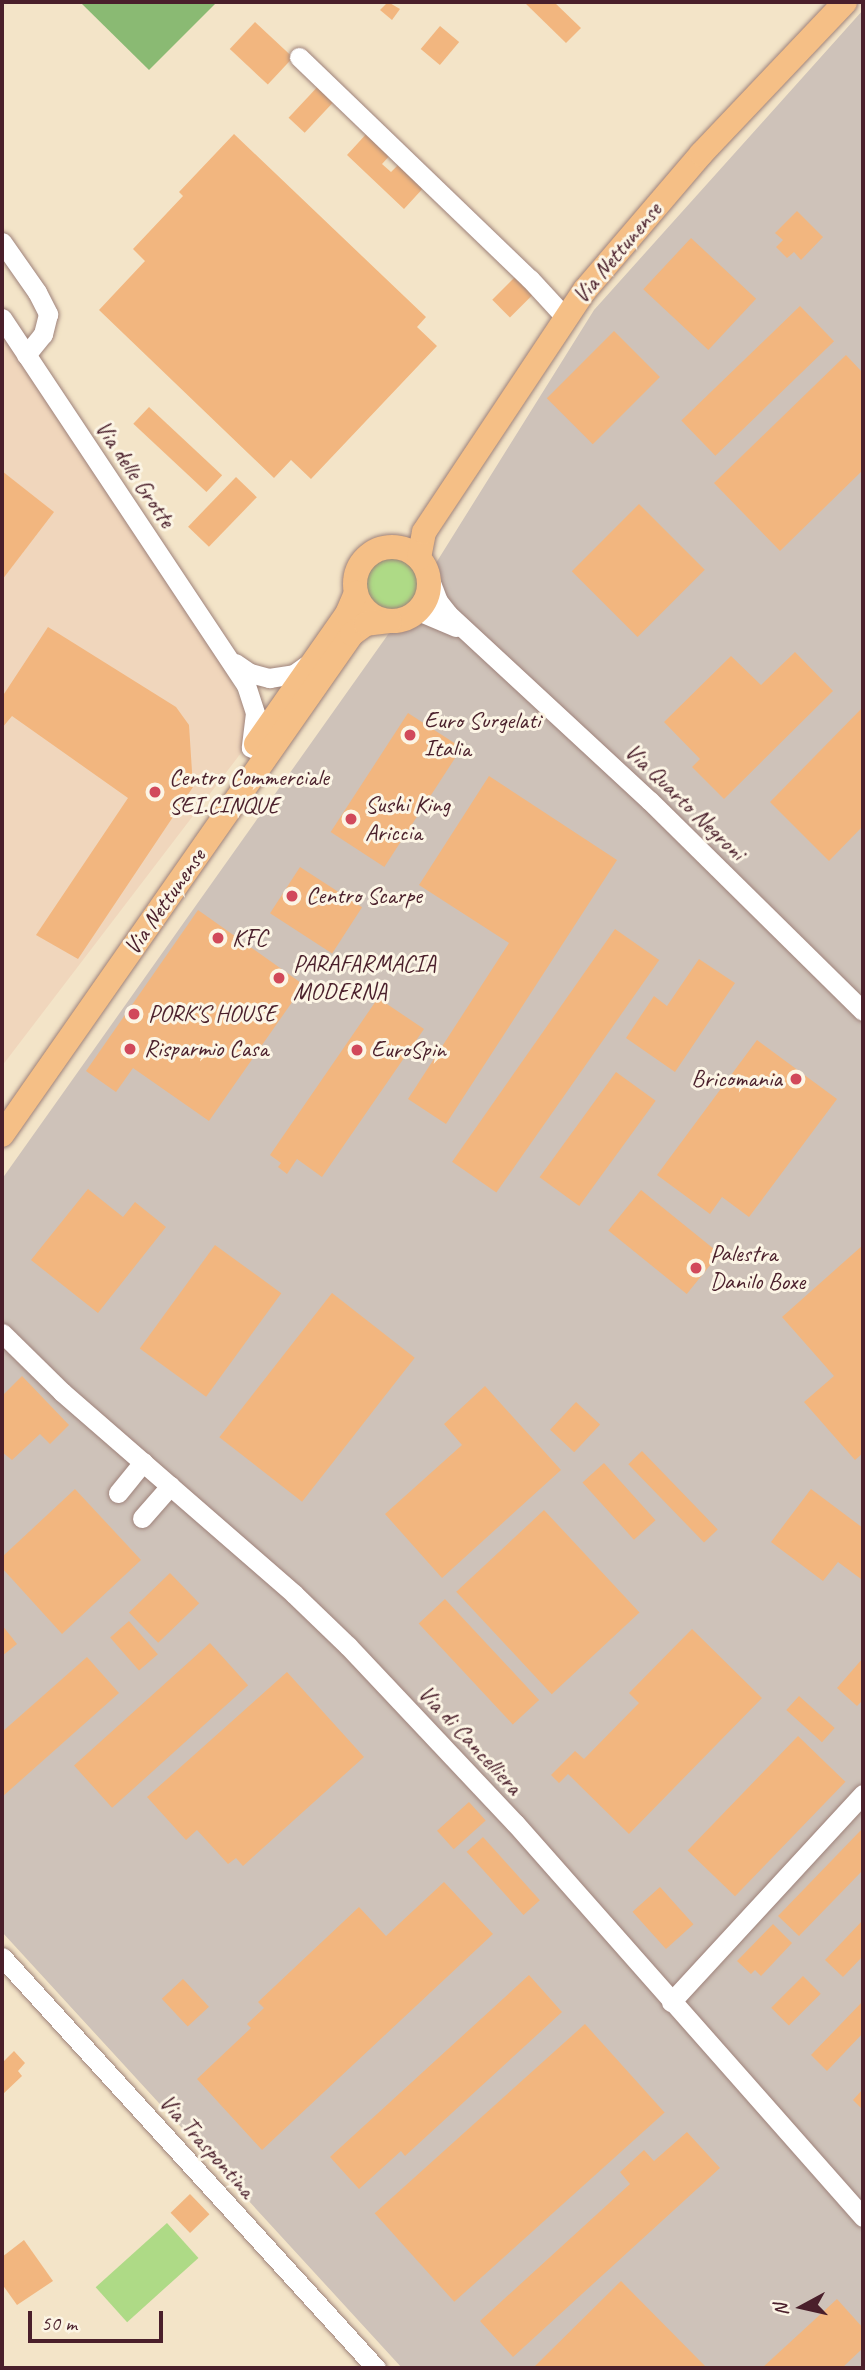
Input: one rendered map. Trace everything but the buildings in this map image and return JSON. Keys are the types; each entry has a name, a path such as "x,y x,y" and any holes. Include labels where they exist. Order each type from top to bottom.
{"main road":[{"name":"Via Nettunense","path":"416,560 424,532 565,317 701,154 845,2"},
{"path":"385,547 416,560 428,594 418,611 400,620 390,621 368,613 356,593 356,576 363,560 385,547"},
{"name":"Via Nettunense","path":"2,1111 347,614 356,593"},
{"name":"Via Nettunense","path":"2,1135 352,634 366,624 390,621"}],"street":[{"path":"299,57 530,279 565,317"},
{"path":"2,242 37,292 48,314 43,334 26,355"},
{"name":"Via delle Grotte","path":"2,318 246,685 253,705 255,729 250,752"},
{"name":"Via Quarto Negroni","path":"416,560 438,601 468,634 650,801 863,1010"},
{"name":"Via Quarto Negroni","path":"418,611 446,621 468,634"},
{"name":"Via delle Grotte","path":"229,656 250,673 269,678 294,674 316,658"},
{"name":"Via di Cancelliera","path":"2,1333 348,1646 514,1823 863,2217"},
{"path":"118,1493 143,1462"},
{"path":"142,1518 170,1486"},
{"path":"671,2002 863,1794"},
{"name":"Via Traspontina","path":"2,1957 376,2368"}],"shaded area":[{"path":"863,10 863,2368 402,2368 2,1932 2,1179 416,595 594,310"},
{"path":"2,328 225,669 247,714 248,730 241,753 2,1066"}],"green space":[{"path":"80,2 217,2 149,70"},
{"path":"392,550 405,553 416,560 423,571 426,584 423,597 416,608 405,615 392,618 379,615 368,608 361,597 358,584 361,571 368,560 379,553"},
{"path":"167,2223 198,2258 127,2322 96,2287"}],"place":[{"name":"Euro Surgelati Italia","path":"410,735"},
{"name":"Centro Commerciale SEI.CINQUE","path":"155,792"},
{"name":"Sushi King Ariccia","path":"351,819"},
{"name":"Centro Scarpe","path":"292,896"},
{"name":"KFC","path":"218,938"},
{"name":"PARAFARMACIA MODERNA","path":"279,978"},
{"name":"PORK'S HOUSE","path":"134,1014"},
{"name":"Risparmio Casa","path":"130,1049"},
{"name":"EuroSpin","path":"357,1050"},
{"name":"Bricomania","path":"796,1079"},
{"name":"Palestra Danilo Boxe","path":"696,1268"}]}
